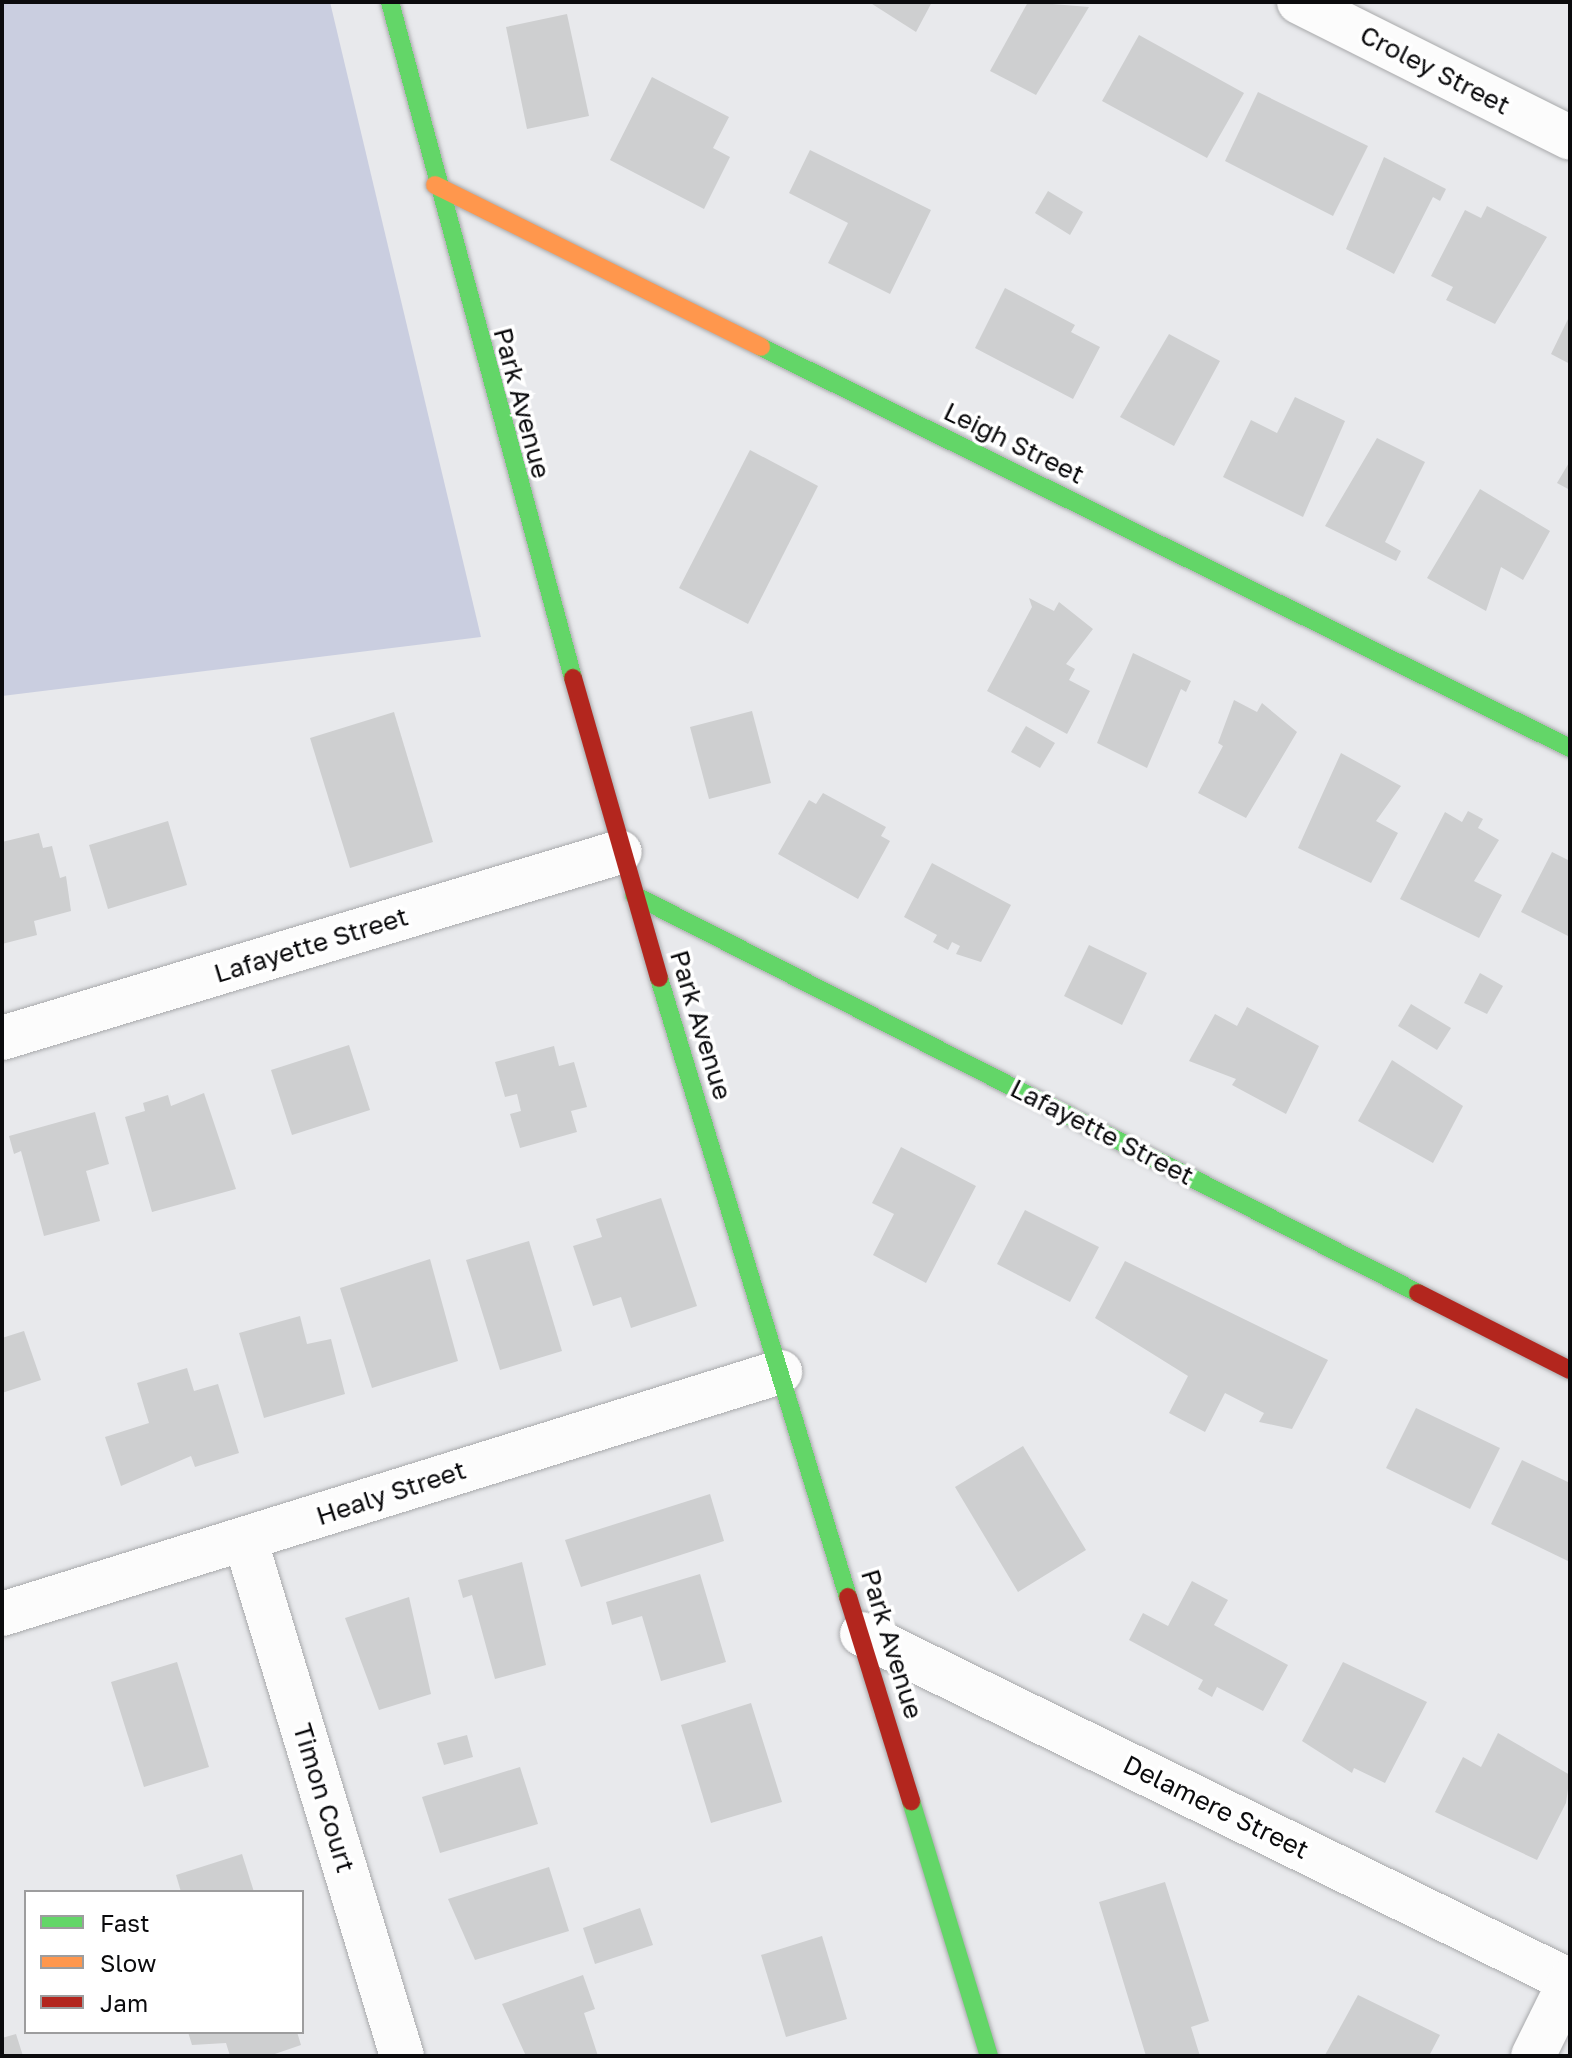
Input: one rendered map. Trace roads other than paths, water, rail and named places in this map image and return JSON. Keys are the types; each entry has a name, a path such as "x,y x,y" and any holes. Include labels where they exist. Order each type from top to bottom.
{"street":[{"name":"Park Avenue","path":"390,2 435,185 620,852 989,2056"},
{"name":"Croley Street","path":"1299,2 1570,138"},
{"name":"Leigh Street","path":"435,185 1570,748"},
{"name":"Lafayette Street","path":"2,1038 620,852"},
{"name":"Lafayette Street","path":"634,895 1570,1370"},
{"name":"Healy Street","path":"2,1614 780,1372"},
{"name":"Timon Court","path":"245,1539 402,2056"},
{"name":"Delamere Street","path":"862,1634 1570,1981"},
{"path":"1533,2056 1570,1981"}]}
